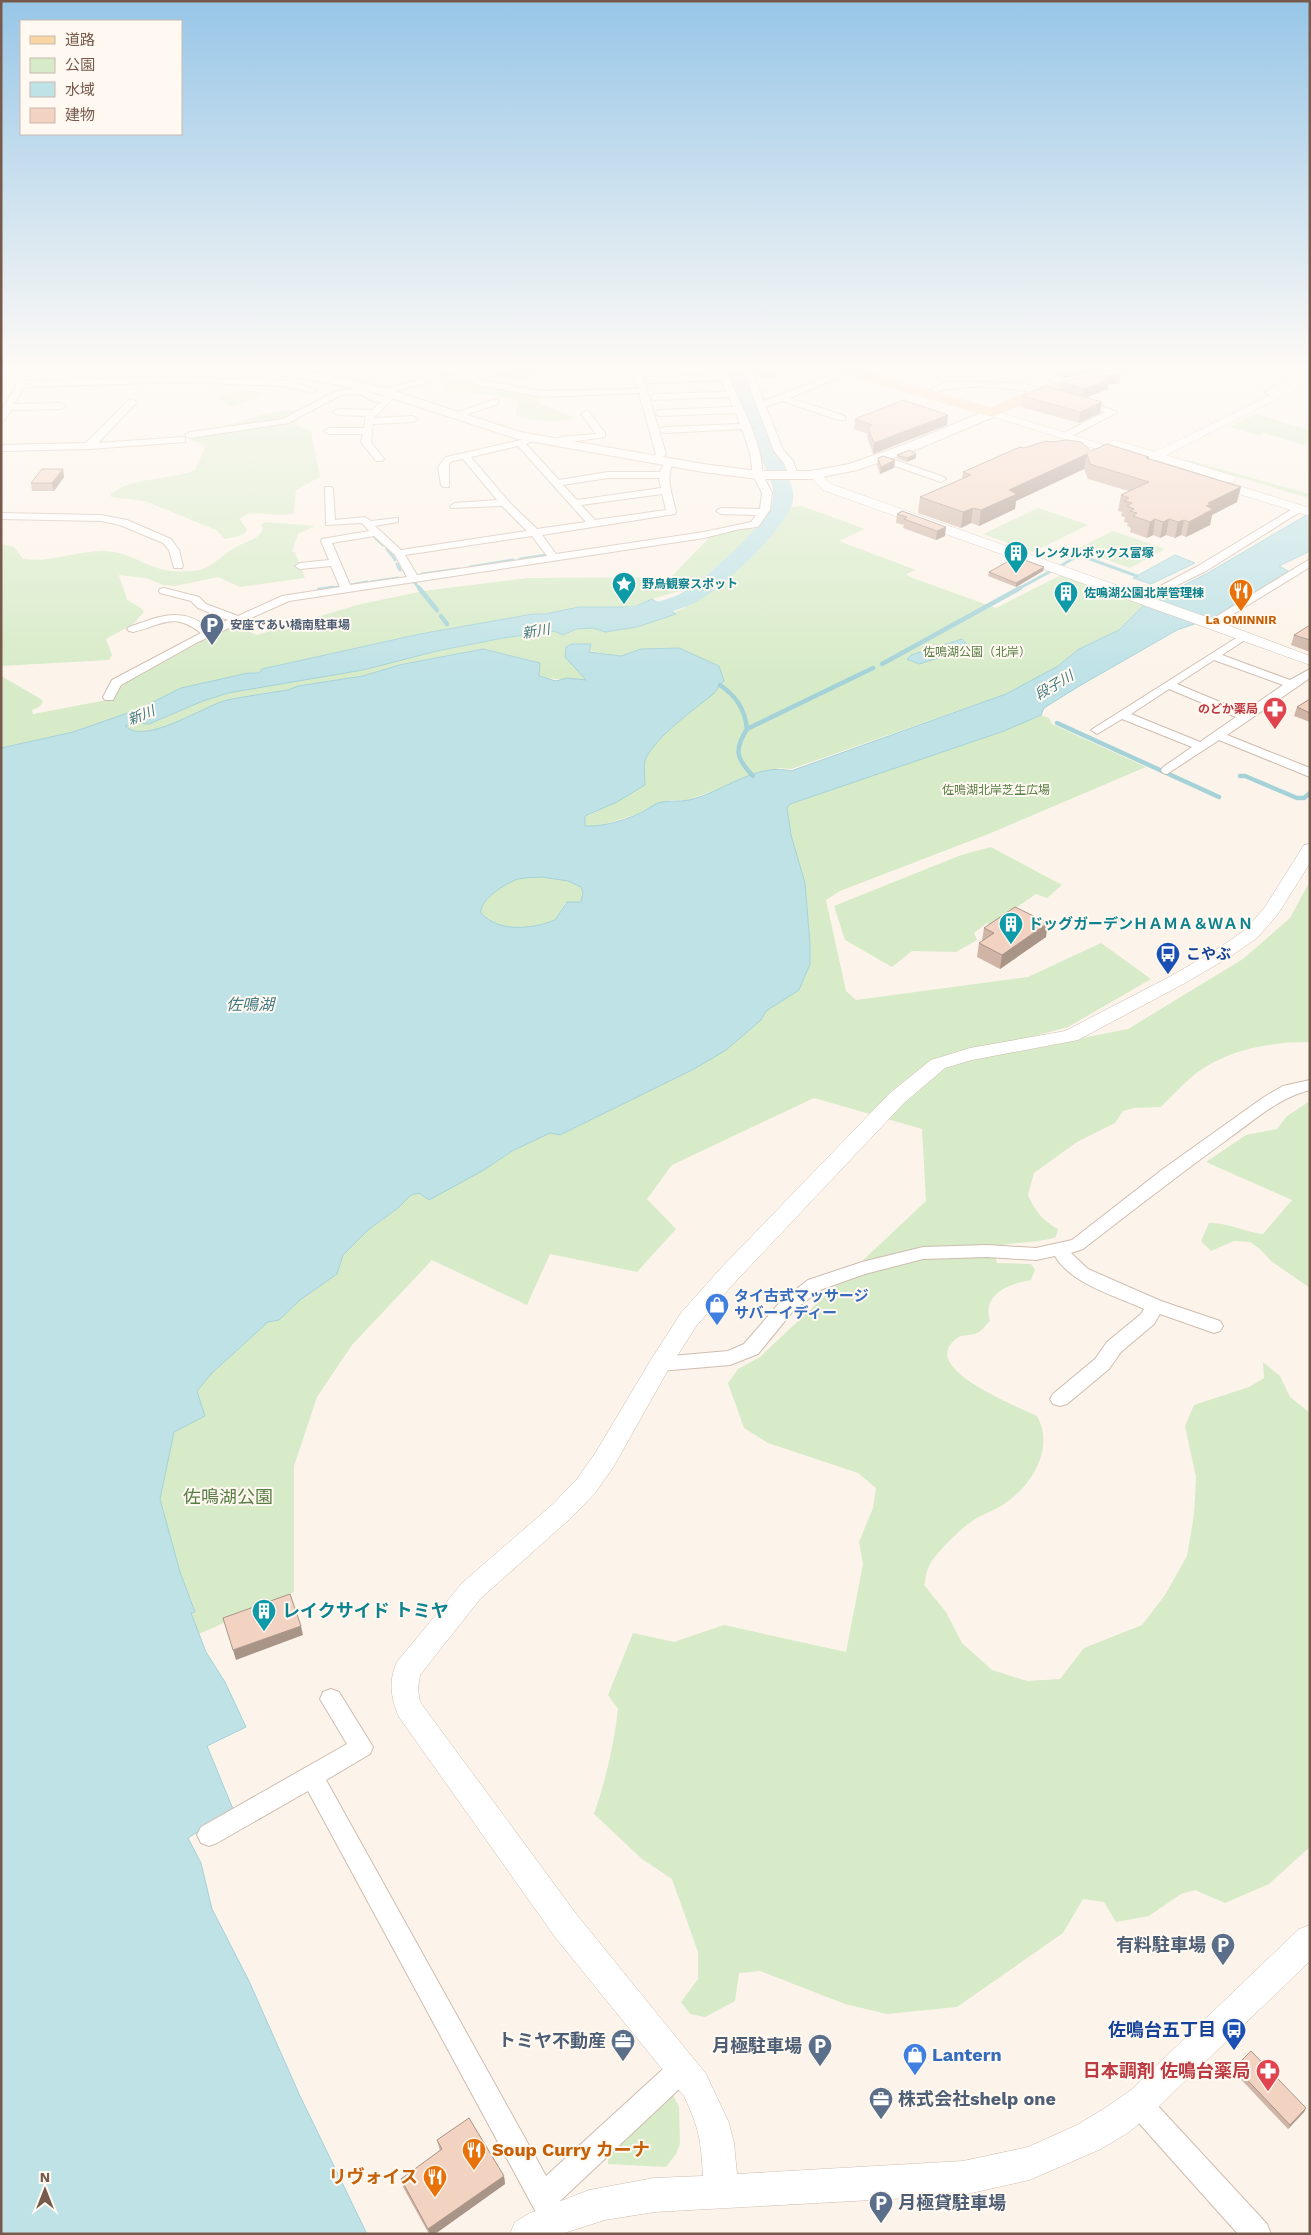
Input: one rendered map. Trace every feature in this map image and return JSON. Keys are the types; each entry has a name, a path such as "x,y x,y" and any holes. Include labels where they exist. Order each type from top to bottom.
{"main road":[{"path":"736,471 762,475 791,475 832,471"}],"street":[{"path":"442,471 446,485"},
{"path":"478,471 504,503 534,533 554,557"},
{"path":"546,471 593,524"},
{"path":"399,553 672,512 665,471"},
{"path":"109,697 116,683 209,633 286,598 704,535 740,526 754,525 764,512 767,504 767,493 761,471"},
{"path":"921,471 941,478"},
{"path":"1195,471 1306,505"},
{"path":"814,474 827,487 1244,636 1309,668 1290,684 1167,770"},
{"path":"557,483 608,475 664,475"},
{"path":"328,489 330,523 365,520 376,533 399,553 412,578"},
{"path":"575,503 667,490"},
{"path":"454,506 504,503"},
{"path":"1144,600 1216,561 1306,505"},
{"path":"721,511 764,512"},
{"path":"1,516 101,518 123,522 168,541 174,550 178,564 164,563"},
{"path":"368,524 394,520"},
{"path":"346,588 326,541 376,533"},
{"path":"300,566 335,562"},
{"path":"1208,623 1310,562"},
{"path":"164,591 195,599 202,606 238,620"},
{"path":"133,630 160,621 181,617 188,619 209,633"},
{"path":"1097,730 1244,636"},
{"path":"1214,656 1290,684"},
{"path":"1170,685 1243,716"},
{"path":"1123,715 1199,746"},
{"path":"1217,735 1310,773"},
{"path":"721,2191 718,2144 713,2122 695,2085 566,1926 410,1708 404,1696 407,1670 464,1598 586,1486 605,1459 660,1364 690,1319 728,1275 897,1098 938,1064 970,1054 1071,1036 1179,979 1225,952 1251,934 1272,910 1310,849"},
{"path":"660,1364 730,1358 750,1349 786,1306 814,1285 862,1268 923,1253 987,1250 1036,1254 1077,1246 1168,1173 1270,1101 1288,1090 1310,1085"},
{"path":"1060,1249 1065,1258 1082,1274 1155,1306 1214,1326"},
{"path":"1060,1399 1102,1364 1114,1347 1148,1319 1155,1306"},
{"path":"209,1835 362,1747 331,1699"},
{"path":"312,1776 542,2217"},
{"path":"542,2217 624,2198 654,2194 929,2181 996,2172 1029,2163 1089,2137 1138,2104 1310,1940"},
{"path":"542,2217 683,2068"},
{"path":"1138,2104 1257,2234"}],"green space":[{"path":"191,471 319,471 320,477 296,490 294,513 284,515 249,513 239,519 247,529 246,532 239,536 225,539 216,530 145,501 111,497 111,494 130,484"},
{"path":"1220,471 1229,471 1310,494 1305,497"},
{"name":"佐鳴湖公園（北岸）","path":"802,506 865,529 839,541 916,570 906,574 910,577 996,608 1061,575 1144,605 1119,630 1079,649 1058,666 1006,694 791,769 779,768 758,774 688,800 671,800 656,804 637,814 594,827 585,826 585,817 617,802 645,785 644,768 646,758 666,733 711,696 724,682 719,666 709,662 631,653 621,656 589,651 591,644 572,644 587,681 557,679 539,676 540,663 483,649 399,665 363,676 298,686 288,690 234,699 216,704 174,723 146,731 133,731 124,726 137,723 149,724 203,701 228,693 503,638 554,631 563,635 576,629 593,628 605,632 637,627 685,608 688,597 751,553 775,531 791,507"},
{"path":"1038,508 1088,525 1033,552 983,534"},
{"path":"264,522 315,526 298,534 292,552 295,552 305,578 240,587 218,577 175,586 163,585 146,578 119,575 127,600 141,608 144,612 133,624 106,639 112,655 109,660 1,666 1,544 14,547 23,559 43,559 103,551 124,554 162,569 193,571 209,566 232,549 256,538 263,528 261,525"},
{"path":"742,527 762,530 690,588 652,599 634,607 579,607 545,614 533,614 420,634 262,669 259,673 248,673 181,688 139,709 73,732 1,748 1,676 41,699 43,702 39,707 32,710 33,714 112,699 120,683 197,641 232,625 257,635 357,605 423,591 528,578 671,577 710,537"},
{"path":"1113,531 1165,549 1130,568 1077,549"},
{"path":"1041,715 1049,718 1052,724 1146,767 991,833 840,891 826,900 846,991 856,1000 1028,977 1101,943 1151,979 1068,1027 972,1053 981,1058 1128,1029 1243,959 1290,918 1310,881 1310,1042 1280,1043 1250,1049 1221,1058 1195,1074 1161,1107 1134,1108 1123,1111 1115,1123 1077,1142 1034,1173 1028,1195 1040,1215 1058,1229 1056,1237 1041,1241 993,1247 997,1263 1031,1264 1035,1270 1031,1280 1014,1284 993,1297 989,1312 990,1321 979,1332 958,1337 951,1344 947,1355 952,1366 963,1377 995,1397 1037,1416 1042,1428 1042,1453 1038,1465 1024,1487 1000,1506 971,1522 942,1549 929,1566 924,1585 946,1612 962,1643 992,1670 1027,1681 1060,1679 1084,1648 1142,1625 1165,1595 1187,1556 1194,1515 1196,1477 1185,1426 1194,1405 1249,1387 1264,1378 1263,1362 1280,1376 1290,1397 1310,1413 1310,1847 1269,1884 1225,1903 1195,1890 1181,1894 1149,1916 1116,1922 1104,1902 1083,1899 1063,1933 957,2007 887,2014 845,2004 760,1971 739,1973 735,2001 705,2017 690,2014 681,2002 698,1979 698,1952 672,1879 642,1859 594,1814 609,1762 618,1709 608,1695 633,1633 674,1642 724,1625 846,1652 863,1564 859,1542 873,1508 876,1488 858,1473 768,1443 744,1428 728,1383 738,1369 760,1357 926,1201 922,1129 814,1098 672,1165 647,1199 676,1229 637,1272 550,1254 527,1305 432,1260 352,1345 317,1397 294,1466 294,1592 199,1634 190,1613 195,1612 180,1572 159,1499 174,1432 205,1416 197,1391 212,1373 268,1322 279,1320 300,1300 337,1274 343,1255 368,1230 398,1208 411,1195 484,1170 512,1151 550,1133 560,1135 694,1069 726,1050 761,1020 766,1011 799,990 810,964 810,943 805,883 791,835 787,808 790,804 1004,731"},
{"path":"991,847 1062,885 1047,898 1036,894 991,925 987,923 974,933 977,940 956,952 912,951 892,967 845,940 834,906 961,855"},
{"path":"542,877 568,881 581,887 583,893 581,902 565,903 555,920 537,926 516,927 497,924 481,913 484,903 507,884 521,878"},
{"path":"1310,1101 1310,1288 1271,1261 1260,1249 1250,1242 1234,1241 1211,1251 1201,1241 1209,1223 1222,1224 1263,1234 1292,1200 1206,1162 1246,1135 1277,1129 1287,1116"},
{"path":"671,2091 679,2107 680,2144 676,2154 666,2167 608,2164 609,2151"}],"water":[{"name":"佐鳴湖","path":"1310,513 1310,551 1279,566 1288,571 1215,617 1177,630 1081,685 1044,708 1041,715 1004,731 790,804 787,808 791,835 805,883 810,944 810,964 799,990 766,1011 761,1020 726,1050 694,1069 560,1135 550,1133 512,1151 484,1170 429,1200 419,1193 411,1195 398,1208 368,1230 343,1255 337,1274 300,1300 279,1320 268,1322 212,1373 197,1391 205,1416 174,1432 160,1499 180,1572 195,1612 191,1613 206,1652 225,1682 246,1727 207,1746 233,1809 188,1838 201,1863 212,1909 249,1981 300,2096 367,2234 1,2234 1,748 73,732 139,709 181,688 248,673 259,673 262,669 420,634 579,607 634,607 652,599 676,614 637,627 605,632 593,628 576,629 563,635 554,631 503,638 437,651 363,670 228,693 203,701 149,724 137,723 125,726 134,731 160,728 227,700 363,676 399,665 483,649 540,663 539,676 556,681 567,678 586,680 565,657 566,647 572,644 591,644 589,652 621,656 641,649 679,648 719,666 724,681 713,694 658,741 646,758 644,768 645,785 617,802 585,816 585,826 598,826 632,817 658,803 689,800 701,796 752,774 778,769 791,771 1006,694 1058,666 1079,649 1119,630 1144,605 1206,574","holes":["542,877 568,881 581,887 583,893 581,902 567,902 555,920 537,926 516,927 497,924 481,913 484,903 489,898 500,888 518,879"]},
{"path":"1175,555 1195,563 1151,584 1133,578"},
{"path":"962,639 968,645 964,650 919,664 907,659 911,655"}],"building":[{"path":"40,471 61,471 52,483 31,483"},
{"path":"1050,471 1009,490 1017,494 981,510 973,508 963,512 920,497 971,475 963,472"},
{"path":"1114,471 1190,471 1241,487 1208,503 1211,504 1206,506 1213,509 1189,522 1184,520 1178,522 1169,519 1163,522 1155,519 1150,522 1133,516 1137,513 1130,511 1134,509 1127,506 1132,503 1124,501 1129,498 1121,495 1149,482"},
{"path":"902,511 946,527 937,531 904,519 907,517 897,514"},
{"name":"レンタルボックス富塚","path":"1016,557 1044,567 1016,583 989,572"},
{"path":"1310,625 1310,640 1294,635"},
{"path":"1310,699 1310,713 1297,707"},
{"path":"1015,907 1048,923 1002,955 979,943 994,933 984,928"},
{"name":"レイクサイド トミヤ","path":"290,1594 301,1626 233,1650 223,1618"},
{"name":"日本調剤 佐鳴台薬局","path":"1251,2051 1306,2108 1290,2125 1235,2067"},
{"path":"469,2118 504,2176 428,2229 401,2179 442,2149 437,2140"}],"waterway":[{"name":"新川","path":"621,615 655,609 688,598 727,568 758,537 780,508 784,494 777,471"},
{"path":"374,537 383,545"},
{"path":"387,549 391,554"},
{"path":"392,555 395,560"},
{"path":"520,559 546,555"},
{"path":"1062,565 1079,555 1137,576"},
{"path":"470,567 513,560"},
{"path":"397,564 400,570"},
{"path":"422,574 459,569"},
{"path":"1018,589 1051,571"},
{"path":"371,582 398,578"},
{"path":"351,585 367,582"},
{"path":"414,582 420,589"},
{"path":"324,589 339,587"},
{"path":"319,590 333,588"},
{"path":"419,588 437,610"},
{"path":"882,664 1020,588"},
{"path":"441,616 447,624"},
{"path":"747,729 873,668"},
{"path":"720,685 739,704 747,729"},
{"path":"1057,723 1219,797"},
{"path":"747,729 740,743 739,754 743,765 753,776"},
{"path":"1240,776 1245,776 1297,798 1304,798 1310,793"}],"place":[{"name":"レンタルボックス富塚","path":"1016,574"},
{"name":"野鳥観察スポット","path":"624,605"},
{"name":"La OMINNIR","path":"1241,612"},
{"name":"佐鳴湖公園北岸管理棟","path":"1066,614"},
{"name":"安座であい橋南駐車場","path":"212,646"},
{"name":"のどか薬局","path":"1275,730"},
{"name":"ドッグガーデンＨＡＭＡ＆ＷＡＮ","path":"1011,945"},
{"name":"こやぶ","path":"1168,975"},
{"name":"タイ古式マッサージ サバーイディー","path":"717,1326"},
{"name":"レイクサイド トミヤ","path":"264,1632"},
{"name":"有料駐車場","path":"1223,1966"},
{"name":"佐鳴台五丁目","path":"1234,2051"},
{"name":"トミヤ不動産","path":"623,2062"},
{"name":"月極駐車場","path":"820,2067"},
{"name":"Lantern","path":"915,2076"},
{"name":"日本調剤 佐鳴台薬局","path":"1268,2092"},
{"name":"株式会社shelp one","path":"881,2120"},
{"name":"Soup Curry カーナ","path":"474,2171"},
{"name":"リヴォイス","path":"435,2198"},
{"name":"月極貸駐車場","path":"881,2224"}],"water label":[{"name":"段子川","path":"1054,685"}],"park label":[{"name":"佐鳴湖北岸芝生広場","path":"996,790"},
{"name":"佐鳴湖公園","path":"228,1497"}]}
